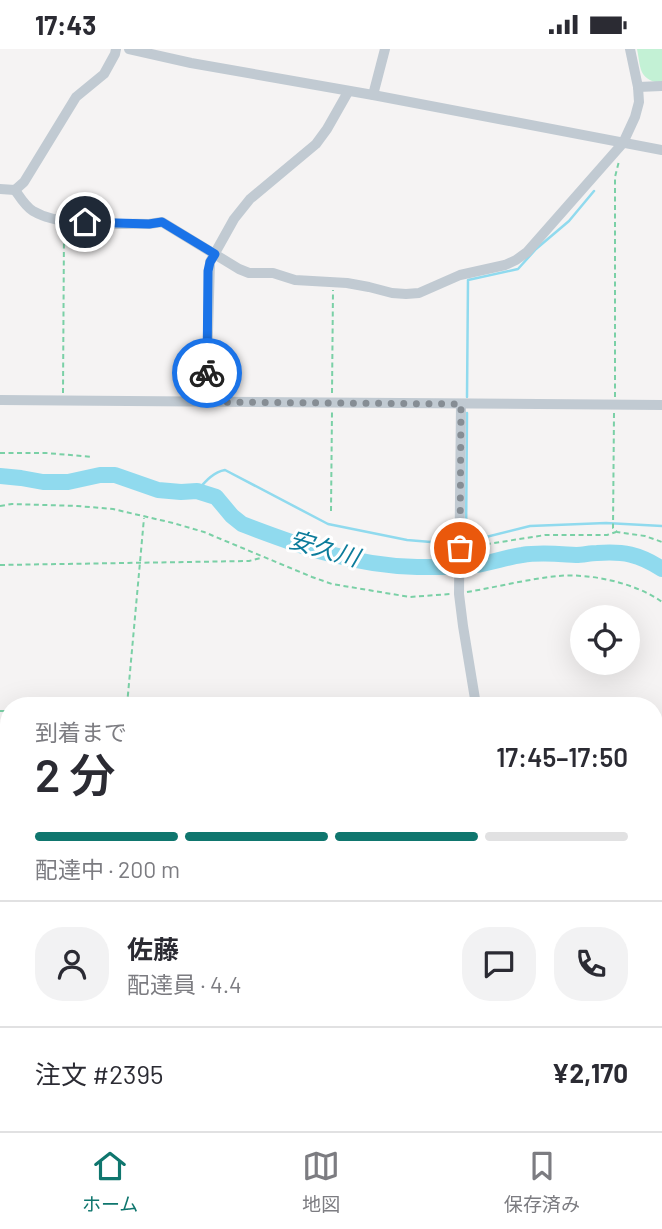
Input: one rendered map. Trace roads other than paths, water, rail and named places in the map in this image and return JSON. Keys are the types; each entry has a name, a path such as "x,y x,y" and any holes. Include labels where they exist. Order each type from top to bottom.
{"street":[{"path":"0,189 15,190 24,182 76,97 104,73 116,49"},
{"path":"129,49 191,63 662,150"},
{"path":"373,95 385,49"},
{"path":"15,190 33,211 64,222 162,222 249,273 273,273 302,281 333,282 406,295 419,293 460,275 505,265 527,252 623,143 639,102 630,49"},
{"path":"638,87 662,86"},
{"path":"206,402 210,262 241,208 316,144 348,92"},
{"path":"0,400 662,405"},
{"path":"461,404 459,594 475,697"}],"waterway":[{"path":"467,397 468,280 518,269 536,249 569,221 594,191"},
{"path":"467,413 466,542 530,526 606,523 662,526"},
{"path":"197,491 213,475 225,470 328,524 407,540 455,544"},
{"name":"安久川","path":"0,476 43,482 68,482 100,475 115,475 158,490 197,491 216,497 242,524 306,547 372,563 454,567 529,554 615,553 638,557 662,569"}]}
